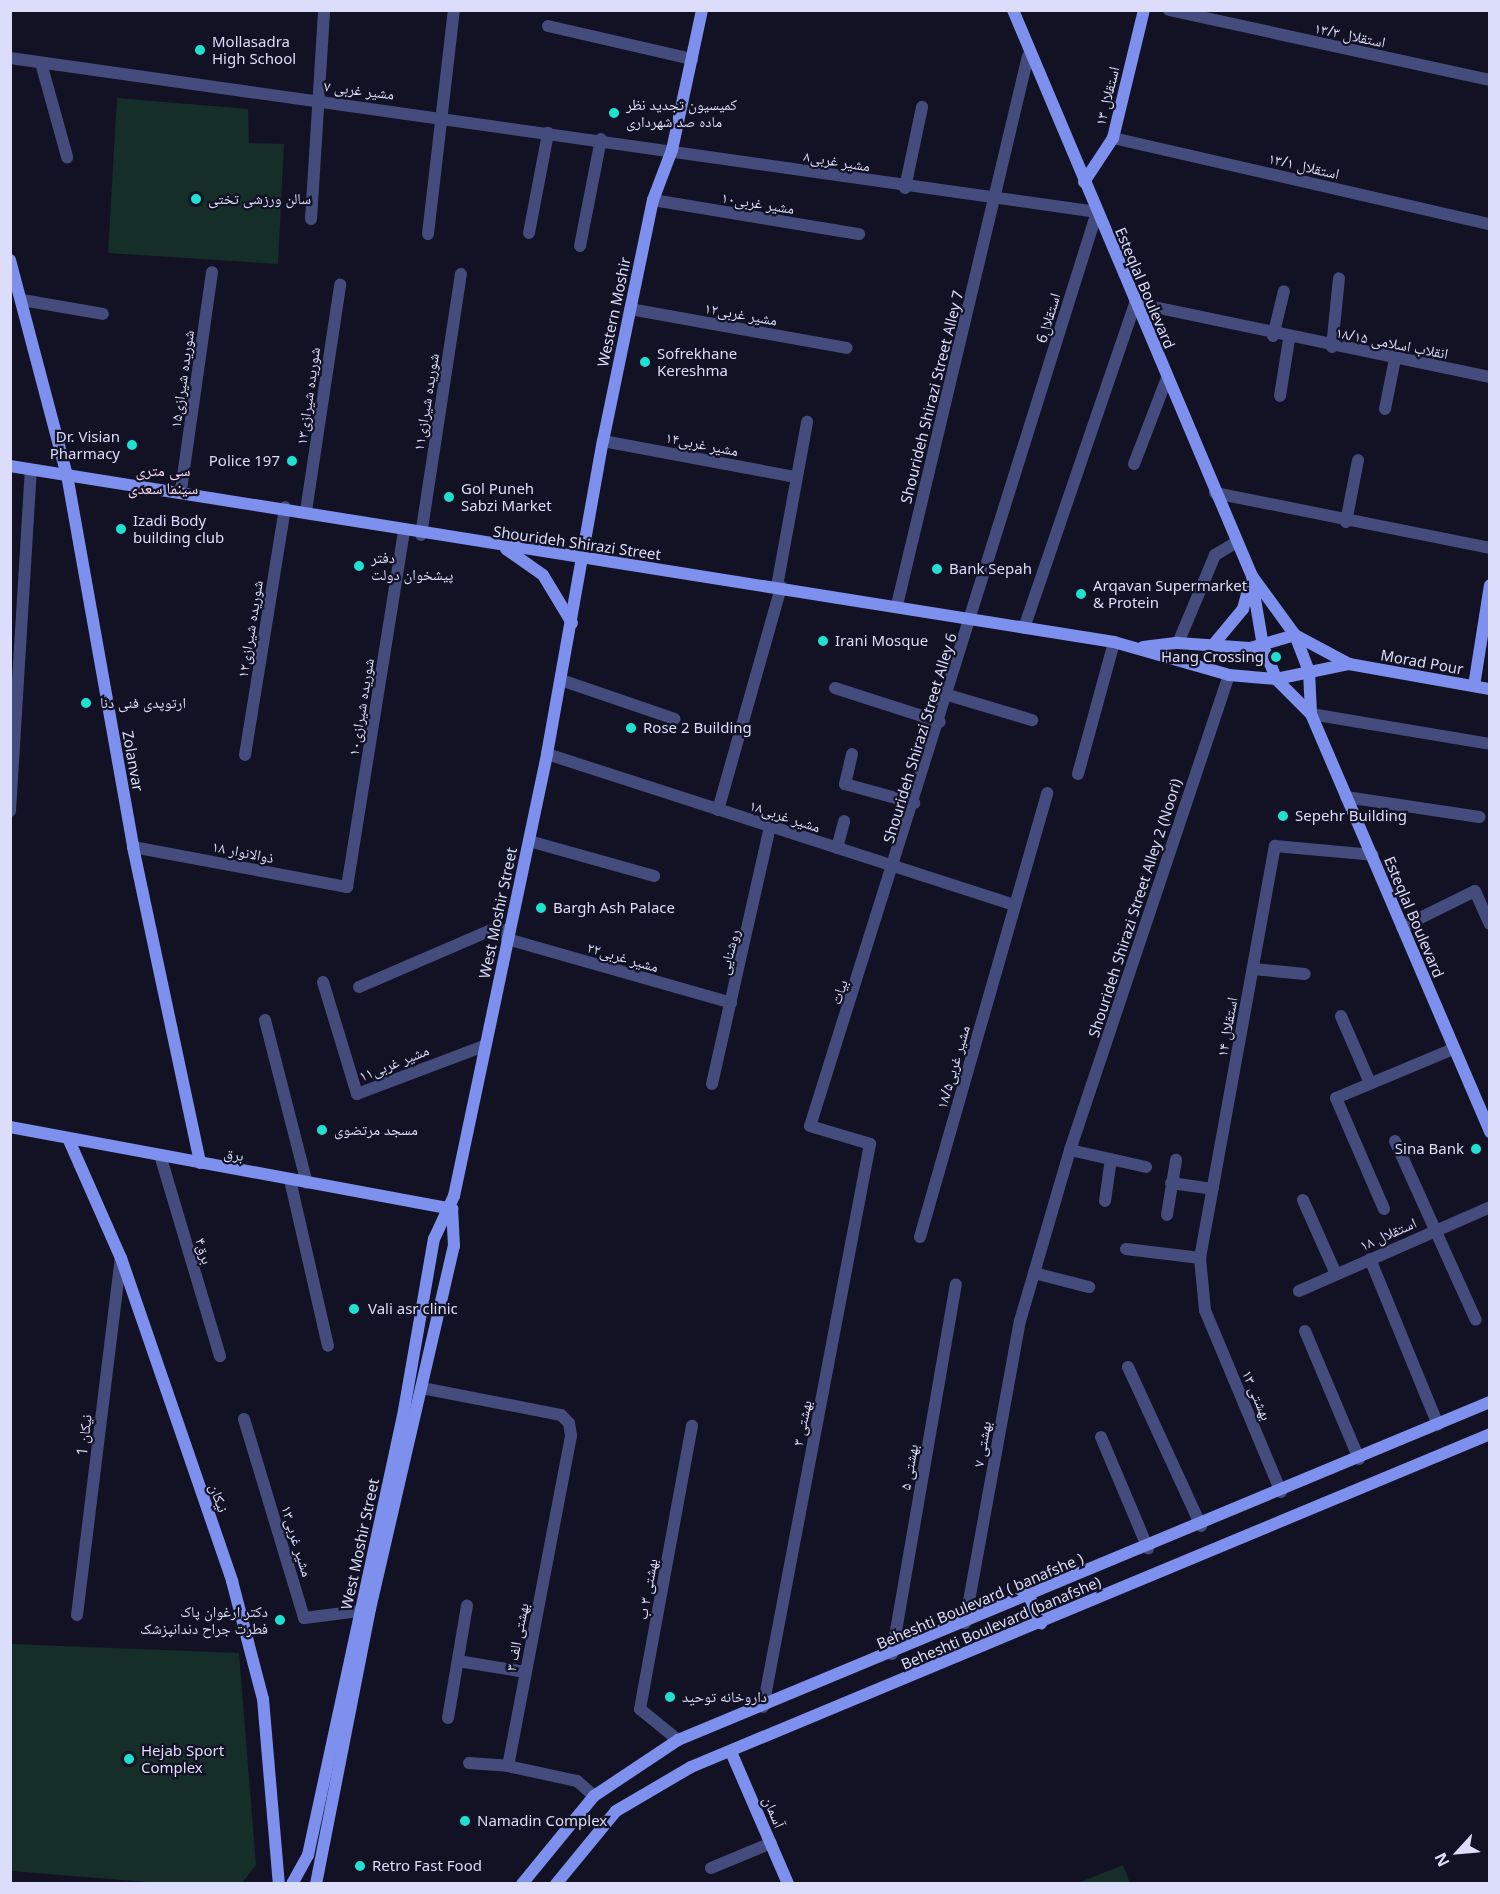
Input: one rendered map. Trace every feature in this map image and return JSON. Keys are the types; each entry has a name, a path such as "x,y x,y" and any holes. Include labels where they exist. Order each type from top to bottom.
{"main road":[{"name":"Western Moshir","path":"572,623 603,441 653,200 672,150 702,10"},
{"name":"Esteqlal Boulevard","path":"1012,10 1028,56 1252,576 1295,635 1309,671 1311,714 1490,1132"},
{"name":"۱۳ استقلال","path":"1084,182 1113,138 1144,10"},
{"name":"Zolanvar","path":"10,260 67,475 133,847 200,1163"},
{"name":"Shourideh Shirazi Street","path":"10,466 285,507 421,535 779,586 1114,642 1140,647 1229,675 1276,679 1309,671"},
{"path":"504,548 543,575 572,623"},
{"name":"Esteqlal Boulevard","path":"1252,576 1263,646 1276,679 1311,714"},
{"path":"1213,645 1243,609 1252,576"},
{"path":"1474,686 1490,585"},
{"name":"West Moshir Street","path":"316,1884 370,1609 454,1246 452,1209 572,623"},
{"name":"Shourideh Shirazi Street","path":"1140,647 1178,643 1263,646 1295,635"},
{"name":"Morad Pour","path":"1295,635 1349,664 1490,689"},
{"name":"Morad Pour","path":"1309,671 1349,664"},
{"name":"برق","path":"10,1127 452,1209"},
{"name":"نیکان","path":"68,1138 120,1258 232,1581 263,1699 279,1884"},
{"name":"West Moshir Street","path":"295,1882 308,1855 360,1611 434,1239 452,1209"},
{"name":"Beheshti Boulevard ( banafshe )","path":"522,1884 594,1796 678,1740 1201,1526 1490,1402"},
{"name":"Beheshti Boulevard (banafshe)","path":"556,1884 616,1811 691,1767 1490,1434"},
{"path":"1029,1596 1041,1623"},
{"name":"آسمان","path":"731,1752 788,1884"}],"street":[{"path":"311,219 324,10"},
{"path":"428,234 454,10"},
{"name":"۱۳/۳ استقلال","path":"1169,10 1490,80"},
{"path":"548,26 692,58"},
{"name":"Shourideh Shirazi Street Alley 7","path":"897,605 998,197 1028,56"},
{"name":"مشیر غربی ۷","path":"10,58 443,116 672,150"},
{"path":"41,63 67,157"},
{"path":"905,188 922,107"},
{"path":"529,233 548,133"},
{"name":"۱۳/۱ استقلال","path":"1113,138 1490,224"},
{"path":"580,246 601,139"},
{"name":"مشیر غربی۸","path":"672,150 905,188 998,197 1097,212"},
{"name":"۱۰مشیر غربی","path":"653,200 859,234"},
{"name":"استقلال6","path":"972,618 1097,212"},
{"name":"شوریده شیرازی۱۵","path":"181,490 212,272"},
{"name":"شوریده شیرازی۱۱","path":"421,535 461,274"},
{"path":"1332,347 1339,278"},
{"name":"شوریده شیرازی۱۳","path":"306,511 340,285"},
{"path":"1273,336 1284,291"},
{"path":"22,300 103,314"},
{"path":"1024,628 1075,470 1135,303"},
{"name":"۱۸/۱۵ انقلاب اسلامی","path":"1135,303 1273,336 1490,377"},
{"name":"مشیر غربی۱۲","path":"630,309 847,348"},
{"path":"1280,396 1289,339"},
{"path":"1384,409 1395,359"},
{"path":"1134,464 1167,378"},
{"path":"718,810 779,586 807,422"},
{"name":"مشیر غربی۱۴","path":"603,441 796,477"},
{"path":"1346,522 1358,460"},
{"path":"10,812 31,470"},
{"path":"1215,493 1346,522 1490,548"},
{"name":"شوریده شیرازی۱۲","path":"245,755 285,507"},
{"name":"۱۰شوریده شیرازی","path":"347,887 404,532"},
{"path":"1178,643 1196,593 1215,555 1237,542"},
{"name":"Shourideh Shirazi Street Alley 6","path":"896,866 972,618"},
{"path":"1077,774 1114,642"},
{"name":"Shourideh Shirazi Street Alley 2 (Noori)","path":"1034,1273 1070,1150 1229,675"},
{"path":"561,680 675,719"},
{"path":"835,688 940,722"},
{"path":"948,695 1032,720"},
{"path":"1311,714 1490,744"},
{"name":"مشیر غربی۱۸","path":"547,754 1015,905"},
{"path":"852,754 845,784 914,803"},
{"name":"مشیر غربی۱۸/۵","path":"920,1237 1047,793"},
{"path":"1346,797 1480,816"},
{"path":"837,848 844,821"},
{"name":"روشنایی","path":"712,1084 770,827"},
{"path":"529,841 654,876"},
{"name":"استقلال ۱۴","path":"1205,1310 1200,1258 1275,846 1373,855"},
{"name":"ذوالانوار ۱۸","path":"133,847 347,887"},
{"name":"بیات","path":"870,1144 810,1126 896,866"},
{"path":"1402,927 1474,891 1490,924"},
{"path":"359,987 489,931 508,934"},
{"name":"مشیر غربی۲۲","path":"508,934 731,1003"},
{"path":"1253,969 1305,974"},
{"name":"مشیر غربی۱۱","path":"322,982 357,1094 484,1046"},
{"path":"1341,1016 1370,1083"},
{"path":"265,1020 307,1183"},
{"path":"1384,1209 1336,1098 1453,1048"},
{"path":"1395,1140 1476,1320"},
{"name":"بهشتی ۳","path":"763,1707 870,1144"},
{"path":"1070,1150 1146,1167"},
{"name":"برق۴","path":"160,1155 220,1356"},
{"path":"1105,1201 1111,1159"},
{"path":"1167,1215 1176,1160"},
{"path":"290,1180 328,1346"},
{"path":"1171,1183 1213,1189"},
{"path":"1303,1200 1336,1274"},
{"name":"استقلال ۱۸","path":"1299,1291 1435,1229 1490,1207"},
{"path":"1126,1249 1200,1258"},
{"name":"نیکان 1","path":"77,1615 120,1258"},
{"path":"1370,1258 1438,1425"},
{"path":"1034,1273 1089,1287"},
{"name":"بهشتی ۷","path":"965,1623 1020,1321 1034,1273"},
{"name":"بهشتی ۵","path":"892,1654 956,1285"},
{"name":"بهشتی ۱۳","path":"1205,1310 1281,1492"},
{"path":"1305,1331 1359,1459"},
{"path":"1128,1367 1201,1526"},
{"name":"بهشتی الف ۳","path":"422,1388 561,1415 569,1423 571,1436 508,1766"},
{"name":"مشیر غربی۱۳","path":"244,1419 304,1618 360,1611"},
{"name":"بهشتی ۳ ب","path":"678,1740 640,1708 692,1426"},
{"path":"1101,1437 1148,1548"},
{"path":"448,1718 467,1606"},
{"path":"458,1661 525,1672"},
{"path":"469,1763 508,1766 577,1781 594,1796"},
{"path":"711,1868 771,1844"}],"green space":[{"name":"سالن ورزشی تختی","path":"117,98 248,109 249,143 284,144 278,264 108,253"},
{"name":"Hejab Sport Complex","path":"11,1644 239,1653 256,1865 242,1883 160,1883 11,1871"},
{"path":"1123,1865 1130,1883 1078,1883"}],"place":[{"name":"Mollasadra High School","path":"200,50"},
{"name":"کمیسیون تجدید نظر ماده صد شهرداری","path":"614,113"},
{"name":"سالن ورزشی تختی","path":"196,199"},
{"name":"Sofrekhane Kereshma","path":"645,362"},
{"name":"Dr. Visian Pharmacy","path":"132,445"},
{"name":"Police 197","path":"292,461"},
{"name":"Gol Puneh Sabzi Market","path":"449,497"},
{"name":"Izadi Body building club","path":"121,529"},
{"name":"دفتر پیشخوان دولت","path":"359,566"},
{"name":"Bank Sepah","path":"937,569"},
{"name":"Arqavan Supermarket & Protein","path":"1081,594"},
{"name":"Irani Mosque","path":"823,641"},
{"name":"Hang Crossing","path":"1276,657"},
{"name":"ارتوپدی فنی دنا","path":"86,703"},
{"name":"Rose 2 Building","path":"631,728"},
{"name":"Sepehr Building","path":"1283,816"},
{"name":"Bargh Ash Palace","path":"541,908"},
{"name":"مسجد مرتضوی","path":"322,1130"},
{"name":"Sina Bank","path":"1476,1149"},
{"name":"Vali asr clinic","path":"354,1309"},
{"name":"دکتر ارغوان پاک فطرت جراح دندانپزشک","path":"280,1620"},
{"name":"داروخانه توحید","path":"670,1697"},
{"name":"Hejab Sport Complex","path":"129,1759"},
{"name":"Namadin Complex","path":"465,1821"},
{"name":"Retro Fast Food","path":"360,1866"}],"district":[{"name":"سی متری سینما سعدی","path":"163,479"}]}
